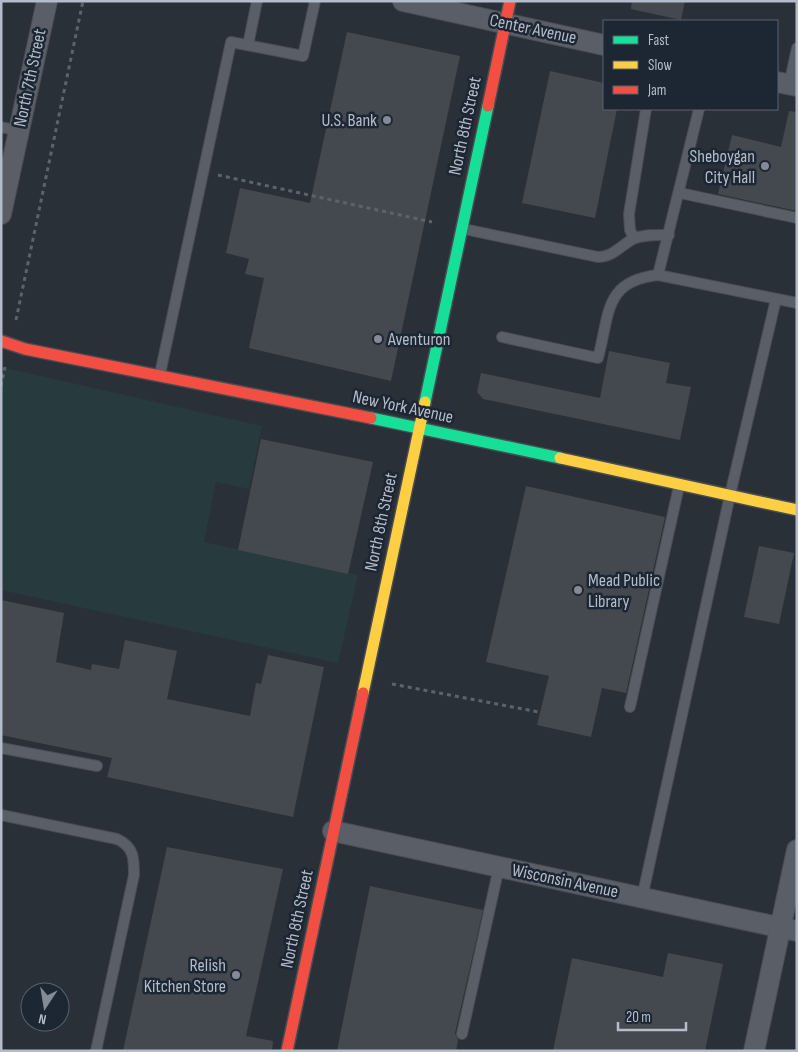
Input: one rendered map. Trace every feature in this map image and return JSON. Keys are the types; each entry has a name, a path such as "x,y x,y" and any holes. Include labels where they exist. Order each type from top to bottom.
{"main road":[{"name":"North 8th Street","path":"287,1051 510,1"},
{"name":"New York Avenue","path":"5,342 419,427 797,510"}],"street":[{"name":"North 7th Street","path":"1,214 10,129 47,1"},
{"name":"Center Avenue","path":"403,1 603,45"},
{"name":"Wisconsin Avenue","path":"333,830 788,929"},
{"path":"754,1051 788,929 797,850"}],"lane":[{"path":"248,45 257,1"},
{"path":"160,375 231,42 303,56 316,1"},
{"path":"788,84 797,48"},
{"path":"634,238 630,230 629,214 646,110"},
{"path":"658,275 680,194 699,110"},
{"path":"680,194 797,218"},
{"path":"461,228 598,257 611,255 634,238 648,235 669,235"},
{"path":"502,337 598,358 616,292 626,283 641,277 658,275 797,303"},
{"path":"642,898 730,495 776,299"},
{"path":"630,707 680,485"},
{"path":"1,748 97,766"},
{"path":"1,815 118,839 128,844 134,855 134,875 96,1051"},
{"path":"462,1034 499,866"}],"path":[{"path":"1,386 5,342 20,306 83,1"},
{"path":"204,173 432,222"},
{"path":"392,684 539,712"}],"green space":[{"path":"1,367 262,426 249,489 216,482 204,542 358,575 338,663 1,590"}],"building":[{"path":"632,1 685,1 681,20 631,9"},
{"path":"347,32 460,56 391,381 249,348 264,278 245,274 249,259 226,253 240,188 310,203"},
{"path":"550,71 603,83 603,110 617,110 595,218 522,203"},
{"path":"789,111 797,112 797,211 718,194 732,135 781,147"},
{"path":"609,351 670,363 666,383 691,387 680,440 483,399 477,392 481,373 600,398"},
{"path":"261,439 373,462 348,574 238,550"},
{"name":"Mead Public Library","path":"526,486 665,517 626,693 602,688 591,737 537,725 549,676 486,662"},
{"path":"759,546 794,553 779,624 744,617"},
{"path":"1,600 64,613 56,662 91,670 92,664 119,669 125,640 177,651 167,699 250,716 256,683 261,684 268,655 324,667 293,817 107,777 112,758 1,735"},
{"path":"167,847 283,869 246,1036 273,1041 272,1051 123,1051"},
{"path":"370,886 483,910 455,1033 458,1040 456,1051 337,1051"},
{"path":"668,953 723,964 705,1051 553,1051 572,958 663,977"}],"traffic: fast":[{"path":"425,402 488,106"},
{"path":"371,418 560,458"}],"traffic: slow":[{"path":"363,693 425,402"},
{"path":"560,458 797,510"}],"traffic: jam":[{"path":"488,106 510,1"},
{"path":"1,341 25,349 371,418"},
{"path":"287,1051 363,693"}],"place":[{"name":"U.S. Bank","path":"387,120"},
{"name":"Sheboygan City Hall","path":"765,166"},
{"name":"Aventuron","path":"378,339"},
{"name":"Mead Public Library","path":"578,590"},
{"name":"Relish Kitchen Store","path":"236,975"}]}
